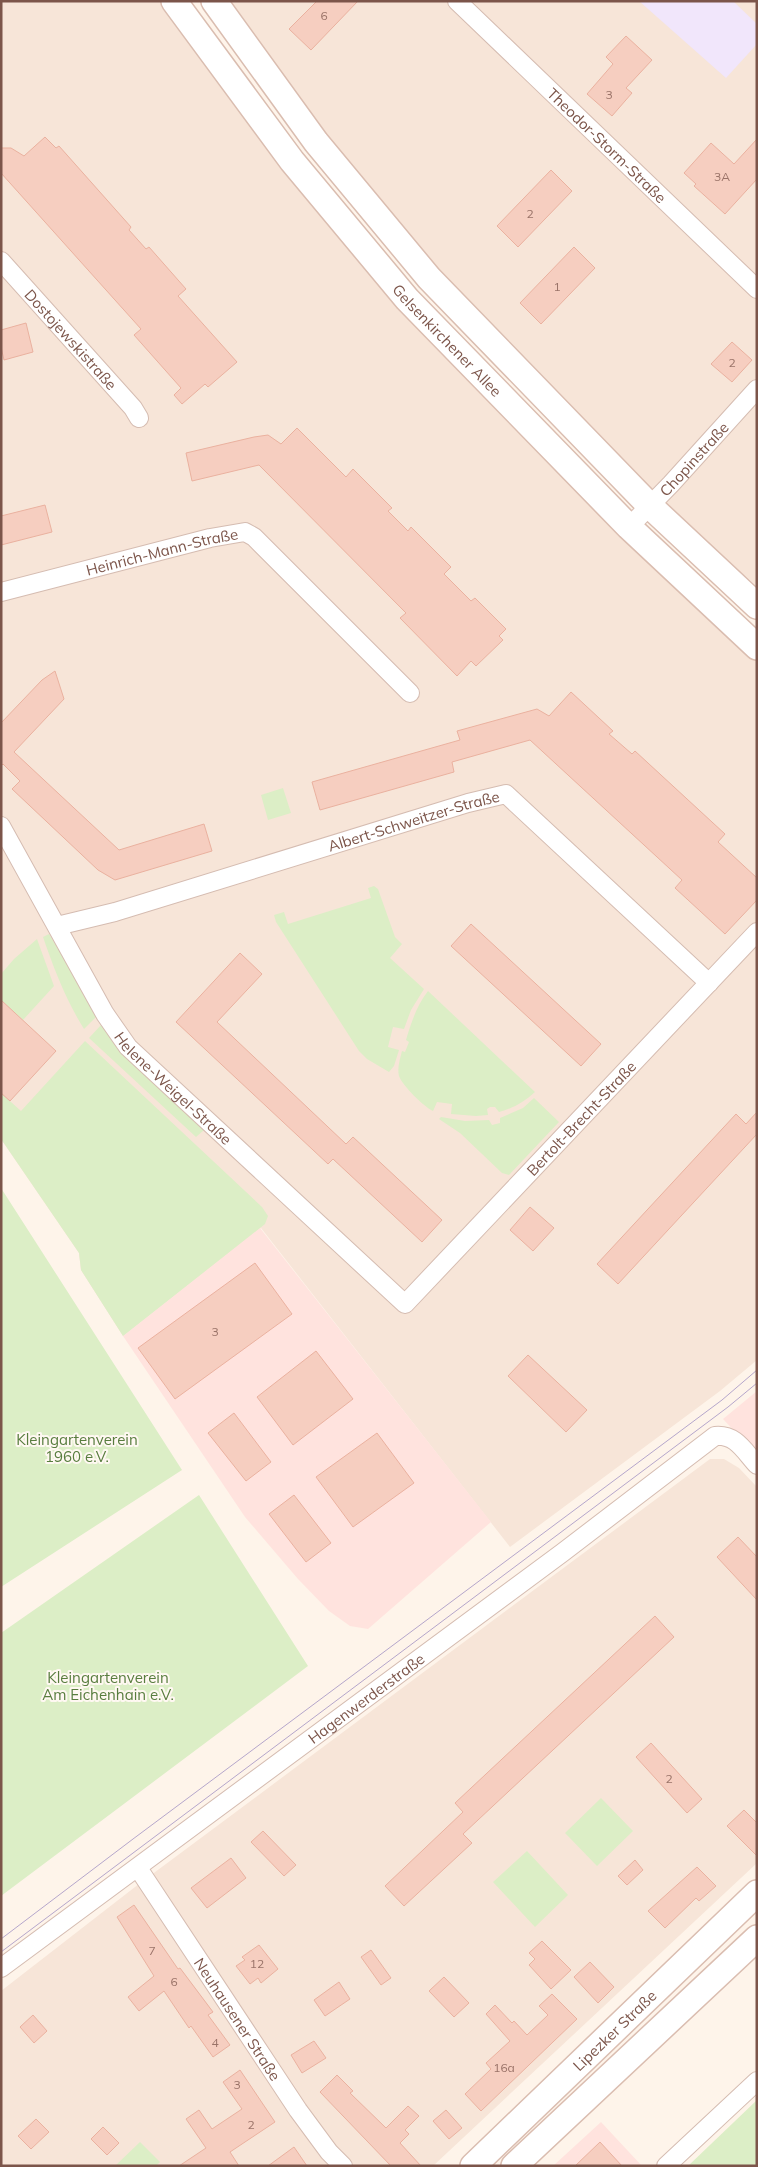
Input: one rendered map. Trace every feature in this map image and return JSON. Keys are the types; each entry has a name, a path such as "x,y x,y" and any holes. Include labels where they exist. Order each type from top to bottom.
{"main road":[{"name":"Gelsenkirchener Allee","path":"174,1 292,161 407,300 629,527 757,647"},
{"name":"Gelsenkirchener Allee","path":"214,1 316,142 429,278 650,506 757,606"},
{"name":"Lipezker Straße","path":"473,2166 757,1893"},
{"name":"Lipezker Straße","path":"514,2166 757,1938"}],"street":[{"name":"Theodor-Storm-Straße","path":"457,1 757,289"},
{"name":"Dostojewskistraße","path":"1,261 133,408 139,418"},
{"name":"Chopinstraße","path":"629,527 757,389"},
{"name":"Heinrich-Mann-Straße","path":"1,592 210,538 245,532 260,543 410,693"},
{"name":"Albert-Schweitzer-Straße","path":"57,926 115,912 468,803 506,794 709,983"},
{"name":"Helene-Weigel-Straße","path":"1,826 106,1014 128,1047 405,1304"},
{"name":"Bertolt-Brecht-Straße","path":"405,1304 757,932"},
{"name":"Hagenwerderstraße","path":"1,1968 138,1868 715,1436 724,1435 732,1438 757,1465"},
{"name":"Neuhausener Straße","path":"138,1868 298,2110 329,2152 343,2166"},
{"path":"666,2166 757,2081"}],"shaded area":[{"path":"1,1 162,1 278,158 757,658 757,1360 720,1391 510,1547 261,1228 123,1336 81,1270 79,1253 1,1139"},
{"path":"227,1 757,1 757,586 675,515 430,266 283,82"},
{"path":"639,1 733,1 757,24 757,44 726,78"},
{"path":"260,1228 491,1522 368,1629 350,1626 329,1611 298,1579 245,1517 123,1336"},
{"path":"757,1391 757,1455 723,1419"},
{"path":"710,1459 724,1459 739,1468 757,1487 757,1863 433,2166 1,2166 1,1991 135,1887"},
{"path":"601,2122 642,2166 553,2166"}],"green space":[{"path":"283,788 291,813 268,820 261,795"},
{"path":"374,886 378,889 395,937 402,944 390,958 424,989 411,1010 404,1029 393,1027 388,1047 399,1050 394,1066 389,1072 367,1059 359,1051 276,922 274,915 284,912 288,924 371,898 368,888"},
{"path":"49,934 99,1014 84,1029 66,996 43,937"},
{"path":"37,939 54,986 23,1020 1,1000 1,974 14,959"},
{"path":"428,991 535,1092 523,1102 509,1109 499,1112 495,1107 490,1107 487,1109 488,1115 476,1116 451,1114 452,1104 437,1102 433,1111 419,1101 401,1080 398,1073 402,1051 405,1052 409,1042 406,1040 412,1021"},
{"path":"106,1024 157,1085 204,1130 196,1137 89,1038 101,1025 103,1027"},
{"path":"85,1041 262,1207 268,1216 265,1224 123,1336 81,1270 79,1253 1,1139 1,1093 21,1111"},
{"path":"534,1098 559,1122 509,1175 502,1173 460,1133 439,1119 441,1117 465,1121 489,1120 492,1125 500,1123 500,1118 523,1108"},
{"name":"Kleingartenverein 1960 e.V.","path":"1,1188 182,1470 1,1587"},
{"name":"Kleingartenverein Am Eichenhain e.V.","path":"199,1495 308,1666 1,1896 1,1633"},
{"path":"601,1798 633,1831 597,1866 565,1833"},
{"path":"527,1851 568,1895 535,1927 493,1882"},
{"path":"757,2100 757,2166 688,2166"},
{"path":"140,2142 160,2162 156,2166 115,2166"}],"building":[{"path":"317,1 358,1 311,50 289,29"},
{"path":"626,36 652,60 626,88 632,93 612,116 587,94 613,64 606,57"},
{"path":"45,137 56,148 59,146 131,227 129,230 146,249 149,247 186,289 178,296 237,362 208,387 205,384 182,404 174,395 181,388 134,335 141,329 1,173 1,148 11,148 24,156"},
{"path":"757,139 757,179 725,214 694,186 696,184 684,173 711,143 734,164"},
{"path":"551,170 572,191 518,247 497,226"},
{"path":"574,247 595,268 541,324 520,303"},
{"path":"26,323 33,352 4,360 1,347 1,330"},
{"path":"732,342 752,360 732,382 711,364"},
{"path":"297,428 346,477 353,469 392,508 388,511 408,531 411,527 451,567 444,574 471,601 475,598 506,629 499,636 503,640 476,666 471,661 457,676 400,618 406,613 259,465 192,481 186,453 268,435 281,444"},
{"path":"45,505 52,532 1,545 1,516"},
{"path":"55,671 64,699 14,752 119,850 204,824 212,851 115,880 98,870 12,789 20,781 3,764 1,766 1,723 42,680"},
{"path":"571,692 613,731 609,734 632,754 635,751 725,834 718,842 757,878 757,900 725,934 675,888 682,880 530,740 452,762 454,772 320,810 312,782 460,740 457,731 537,709 549,716"},
{"path":"471,924 601,1044 581,1066 451,946"},
{"path":"240,953 262,974 217,1022 346,1144 353,1137 442,1220 422,1242 333,1159 328,1164 176,1022"},
{"path":"1,1000 56,1051 10,1101 1,1093"},
{"path":"757,1112 757,1134 618,1284 597,1264 736,1114 746,1124"},
{"path":"530,1207 554,1228 533,1251 510,1230"},
{"path":"255,1263 292,1314 175,1399 138,1348"},
{"path":"316,1351 353,1399 293,1445 257,1397"},
{"path":"528,1355 587,1410 566,1432 508,1376"},
{"path":"234,1413 271,1462 246,1481 208,1433"},
{"path":"377,1433 414,1483 353,1527 316,1477"},
{"path":"294,1495 331,1543 306,1562 269,1514"},
{"path":"738,1537 757,1557 757,1600 717,1557"},
{"path":"655,1616 674,1637 463,1834 472,1843 404,1906 385,1886 463,1812 455,1803"},
{"path":"651,1743 702,1799 687,1813 636,1757"},
{"path":"744,1810 757,1823 757,1856 727,1826"},
{"path":"263,1831 296,1865 284,1876 251,1842"},
{"path":"231,1858 246,1878 207,1908 191,1888"},
{"path":"635,1860 643,1870 627,1885 618,1876"},
{"path":"697,1867 716,1886 699,1901 696,1898 665,1928 648,1911"},
{"path":"134,1905 178,1969 180,1968 213,2012 208,2015 230,2045 213,2057 191,2026 189,2028 164,1991 139,2011 128,1997 154,1976 117,1917"},
{"path":"542,1941 571,1970 551,1989 529,1965 535,1959 529,1953"},
{"path":"259,1945 278,1969 261,1983 258,1978 250,1984 236,1966 245,1960 242,1957"},
{"path":"371,1950 391,1978 381,1985 361,1957"},
{"path":"590,1962 614,1987 598,2003 574,1977"},
{"path":"444,1977 469,2003 454,2017 429,1991"},
{"path":"339,1982 350,1999 325,2016 314,2000"},
{"path":"552,1994 577,2019 481,2111 465,2094 491,2069 486,2063 510,2041 486,2014 495,2005 512,2023 514,2021 527,2035 548,2015 539,2006"},
{"path":"33,2015 47,2031 34,2043 20,2027"},
{"path":"314,2041 326,2058 302,2073 291,2055"},
{"path":"240,2070 275,2122 230,2152 239,2166 179,2166 206,2148 186,2119 199,2110 212,2129 242,2109 223,2082"},
{"path":"337,2075 353,2091 350,2093 386,2128 408,2106 419,2116 405,2130 409,2134 400,2143 421,2166 391,2166 320,2092"},
{"path":"446,2110 462,2128 449,2139 433,2121"},
{"path":"36,2119 49,2132 31,2149 18,2136"},
{"path":"103,2127 119,2143 107,2155 91,2139"},
{"path":"600,2142 622,2166 575,2166"},
{"path":"294,2147 307,2166 268,2166"}],"tram line":[{"path":"1,1939 722,1400 757,1370"},
{"path":"1,1952 728,1407 757,1383"}]}
